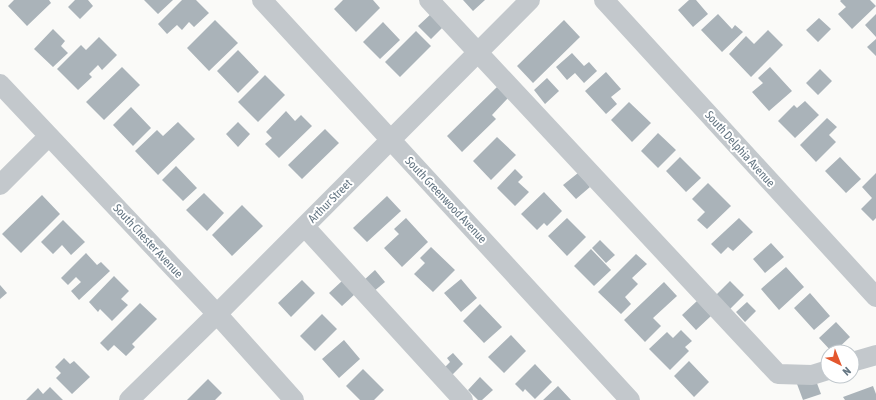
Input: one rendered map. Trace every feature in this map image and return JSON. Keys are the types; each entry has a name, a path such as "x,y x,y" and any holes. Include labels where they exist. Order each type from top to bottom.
{"street":[{"name":"South Greenwood Avenue","path":"262,0 630,400"},
{"path":"429,0 778,374 812,375 820,372"},
{"name":"Arthur Street","path":"129,400 217,314 530,0"},
{"name":"South Delphia Avenue","path":"604,0 876,297"},
{"name":"South Chester Avenue","path":"0,84 217,314 294,400"},
{"path":"0,185 49,136"},
{"path":"304,227 463,400"},
{"path":"860,360 876,355"}],"building":[{"path":"14,0 49,0 51,3 27,26 8,6"},
{"path":"75,0 88,0 93,6 80,19 68,7"},
{"path":"144,0 173,0 158,14"},
{"path":"182,0 196,0 209,13 194,27 189,22 182,30 177,25 167,34 158,24"},
{"path":"343,0 373,0 380,8 356,32 334,9"},
{"path":"463,0 485,0 473,11"},
{"path":"689,0 696,0 708,14 693,27 678,10"},
{"path":"870,0 876,6 852,29 838,14 846,7 840,1"},
{"path":"432,13 444,26 431,39 418,26"},
{"path":"718,14 732,29 735,25 743,32 722,52 701,30"},
{"path":"876,14 876,37 865,25"},
{"path":"819,18 831,29 818,42 806,30"},
{"path":"215,20 238,43 209,71 187,48"},
{"path":"564,20 580,37 533,83 517,66"},
{"path":"383,22 400,40 380,59 363,42"},
{"path":"53,29 65,41 61,46 68,53 53,67 34,49"},
{"path":"768,30 783,45 751,77 729,54 746,36 754,44"},
{"path":"416,31 431,46 400,77 385,62"},
{"path":"99,37 117,55 102,70 98,65 89,74 92,77 78,90 57,69 81,45 86,50"},
{"path":"876,39 876,56 867,47"},
{"path":"238,50 259,72 238,93 217,71"},
{"path":"572,53 584,66 589,62 597,71 584,83 575,73 567,80 556,67"},
{"path":"122,67 140,85 104,120 86,102"},
{"path":"770,67 792,91 769,111 752,92 763,83 758,78"},
{"path":"820,69 832,81 818,95 806,83"},
{"path":"606,72 621,89 611,97 617,104 606,114 585,91"},
{"path":"265,75 285,95 258,122 238,102"},
{"path":"547,78 559,91 545,104 534,90"},
{"path":"497,87 508,98 492,115 496,119 462,152 447,136"},
{"path":"805,101 819,115 795,138 778,121 794,105 797,108"},
{"path":"629,102 651,123 632,142 611,120"},
{"path":"131,107 151,128 133,146 113,125"},
{"path":"286,111 295,121 301,115 312,126 279,158 265,144 272,138 266,132"},
{"path":"827,118 837,127 829,135 836,142 816,162 800,145"},
{"path":"178,122 195,139 158,175 135,151 157,130 163,136"},
{"path":"238,122 250,134 238,147 226,134"},
{"path":"325,129 339,143 302,179 288,165"},
{"path":"658,133 676,150 658,168 641,151"},
{"path":"497,137 516,155 491,180 473,161"},
{"path":"680,157 701,178 686,192 666,171"},
{"path":"840,157 861,179 846,193 825,171"},
{"path":"176,166 197,188 183,201 162,180"},
{"path":"515,169 523,177 518,182 529,192 515,206 497,188"},
{"path":"578,173 590,187 576,199 563,185"},
{"path":"876,173 876,218 873,221 861,209 872,198 862,187"},
{"path":"708,183 731,206 707,229 697,220 705,212 692,199"},
{"path":"544,192 562,211 547,226 544,223 537,230 521,214"},
{"path":"204,193 224,213 207,231 186,210"},
{"path":"42,195 60,214 21,253 2,234"},
{"path":"387,196 401,211 367,242 353,228"},
{"path":"242,205 263,226 232,256 212,235"},
{"path":"406,218 428,242 402,267 384,248 399,234 394,229"},
{"path":"567,218 586,237 567,256 548,236"},
{"path":"739,218 753,232 733,251 728,247 721,254 711,244"},
{"path":"63,220 85,242 71,255 62,245 53,254 41,242"},
{"path":"600,240 615,255 606,263 592,248"},
{"path":"771,243 784,257 765,273 753,259"},
{"path":"431,247 455,270 433,292 414,274 425,263 420,258"},
{"path":"591,249 611,270 594,286 574,266"},
{"path":"86,253 97,265 101,262 110,271 79,300 71,291 81,282 76,277 68,285 61,278"},
{"path":"636,254 647,264 632,278 638,284 625,297 631,304 621,314 598,292"},
{"path":"786,267 804,287 779,310 761,289"},
{"path":"375,270 385,282 373,292 363,281"},
{"path":"114,276 129,291 121,299 128,305 112,321 100,309 98,312 89,302"},
{"path":"461,279 477,298 461,312 444,293"},
{"path":"302,280 315,293 291,317 278,303"},
{"path":"342,281 355,294 342,306 329,293"},
{"path":"730,281 744,295 730,309 716,295"},
{"path":"664,282 677,296 653,318 661,326 645,342 624,320"},
{"path":"0,285 7,293 0,299"},
{"path":"810,293 830,316 814,330 794,308"},
{"path":"697,301 711,316 696,330 682,315"},
{"path":"747,302 756,311 745,322 736,312"},
{"path":"140,303 157,319 132,344 135,347 126,356 114,345 108,351 100,343"},
{"path":"480,304 502,327 484,343 463,321"},
{"path":"322,314 337,329 315,351 300,336"},
{"path":"836,322 850,337 843,344 825,344 819,338"},
{"path":"681,330 692,341 685,347 689,351 670,370 649,349 667,332 673,338"},
{"path":"511,335 526,351 504,373 488,357"},
{"path":"344,340 360,359 339,378 322,359"},
{"path":"453,353 463,364 452,375 445,367 450,362 447,358"},
{"path":"64,358 70,364 74,361 90,377 72,394 56,378 61,373 55,367"},
{"path":"689,361 709,382 694,397 674,376"},
{"path":"535,364 552,382 535,399 525,389 523,392 515,384"},
{"path":"363,369 384,390 374,400 360,400 346,386"},
{"path":"480,377 493,390 482,400 478,400 468,390"},
{"path":"815,378 821,394 803,400 797,384"},
{"path":"208,379 222,393 215,400 187,400"},
{"path":"558,386 571,400 543,400"},
{"path":"873,386 876,394 876,400 845,400 843,397"},
{"path":"50,387 63,400 26,400 38,388 43,394"}]}
